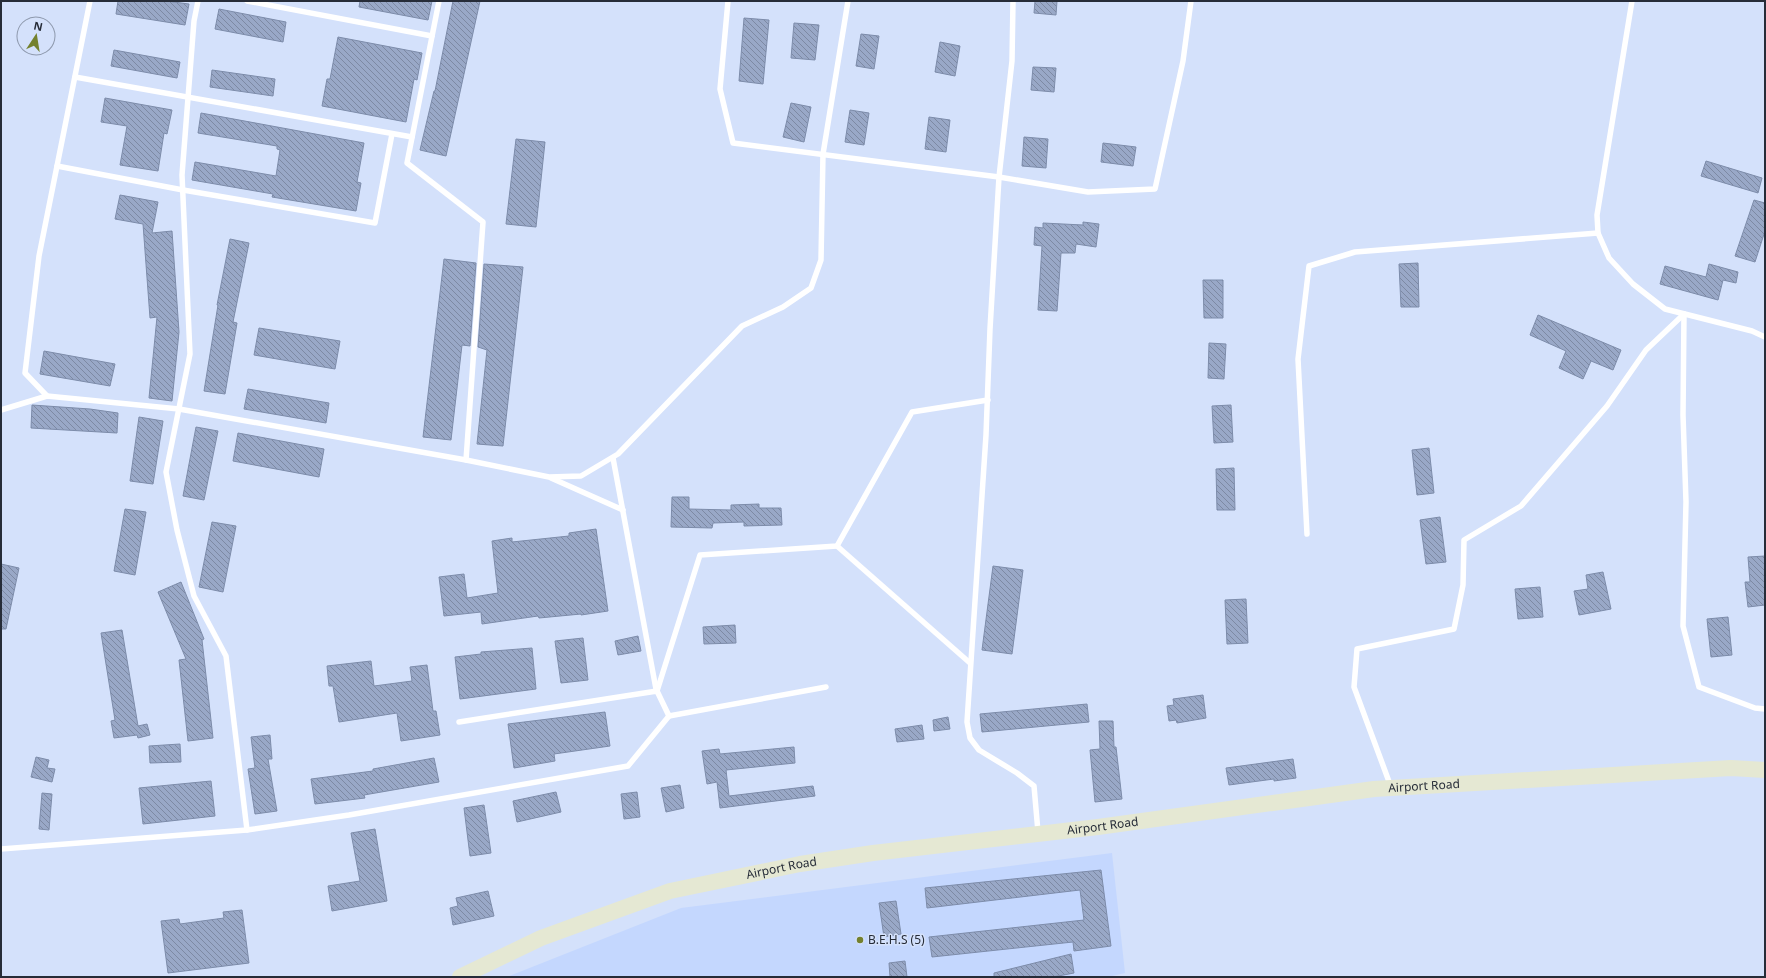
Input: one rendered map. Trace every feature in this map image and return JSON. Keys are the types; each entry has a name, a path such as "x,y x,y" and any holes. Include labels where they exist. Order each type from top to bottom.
{"main road":[{"name":"Airport Road","path":"460,977 541,938 670,891 800,864 873,853 1038,834 1374,789 1731,768 1765,770"}],"lane":[{"path":"47,396 25,373 40,256 90,1"},
{"path":"198,1 194,22 182,175 190,354 166,472 177,530 194,596 226,656 247,830"},
{"path":"247,1 432,36"},
{"path":"439,1 407,163 483,222 466,460"},
{"path":"728,1 720,90 733,143 999,178 1088,192 1155,189 1183,61 1191,1"},
{"path":"548,477 581,476 613,458 742,326 783,307 811,288 821,260 823,154 848,1"},
{"path":"1013,1 1012,61 999,178 988,400 967,722 970,738 979,750 1017,773 1034,786 1038,834"},
{"path":"1632,1 1597,215 1598,233 1609,258 1633,284 1665,309 1752,331 1765,336"},
{"path":"75,77 412,137"},
{"path":"57,166 183,190 375,223 392,134"},
{"path":"1307,534 1298,359 1309,266 1355,252 1598,233"},
{"path":"1684,314 1683,415 1686,502 1683,626 1699,687 1755,708 1765,709"},
{"path":"1392,788 1354,687 1357,649 1454,629 1463,585 1464,540 1521,506 1607,406 1646,350 1684,314"},
{"path":"1,410 47,396 179,409 466,460 548,477 623,510"},
{"path":"837,546 912,412 988,400"},
{"path":"613,458 657,691 669,716"},
{"path":"657,691 700,555 837,546 970,663"},
{"path":"1,849 247,830 628,766 669,716 826,687"},
{"path":"459,722 657,691"}],"shaded area":[{"name":"B.E.H.S (5)","path":"1112,853 1125,973 1108,977 507,977 681,908"}],"building":[{"path":"118,1 166,1 189,4 185,25 116,14"},
{"path":"360,1 432,1 428,20 359,7"},
{"path":"453,1 480,1 446,156 420,150 435,91"},
{"path":"1035,1 1057,1 1056,15 1034,13"},
{"path":"219,9 286,22 283,42 215,29"},
{"path":"744,18 769,20 763,84 739,81"},
{"path":"794,23 819,25 815,60 791,58"},
{"path":"861,34 879,36 874,69 856,66"},
{"path":"338,37 422,53 417,80 414,79 406,122 322,106 327,79 330,79"},
{"path":"940,42 960,46 955,76 935,72"},
{"path":"114,50 180,62 177,78 111,66"},
{"path":"1033,67 1056,68 1054,92 1031,90"},
{"path":"212,70 275,79 273,96 210,87"},
{"path":"105,98 172,110 167,134 164,133 158,171 120,165 127,126 101,122"},
{"path":"791,103 811,107 804,142 783,137"},
{"path":"850,110 869,113 864,145 845,142"},
{"path":"201,113 364,143 357,182 361,183 356,211 272,197 273,194 192,180 195,162 276,176 280,150 277,149 277,146 198,133"},
{"path":"929,117 950,120 946,152 925,149"},
{"path":"1024,137 1048,139 1046,168 1022,166"},
{"path":"516,139 545,142 536,227 506,224"},
{"path":"1103,143 1136,147 1133,166 1101,162"},
{"path":"1706,161 1762,178 1758,193 1701,176"},
{"path":"120,195 158,202 152,233 172,231 179,332 172,401 149,398 157,317 150,318 143,224 115,219"},
{"path":"1754,200 1765,203 1765,231 1755,262 1735,256"},
{"path":"1083,222 1099,224 1096,247 1076,244 1075,253 1061,253 1057,311 1038,310 1042,246 1034,245 1035,227 1043,228 1043,223 1083,225"},
{"path":"230,239 249,243 233,322 237,323 225,394 204,391 217,305"},
{"path":"444,259 476,263 470,346 462,345 451,440 423,437"},
{"path":"1418,263 1419,307 1401,307 1399,264"},
{"path":"484,264 523,267 503,446 477,444 487,350 478,347"},
{"path":"1709,264 1738,272 1736,283 1723,280 1718,300 1660,284 1665,266 1706,277"},
{"path":"1203,280 1223,280 1223,318 1204,318"},
{"path":"1538,315 1621,350 1613,370 1591,361 1583,379 1559,368 1566,351 1530,335"},
{"path":"259,328 340,341 335,369 254,355"},
{"path":"1209,343 1226,344 1224,379 1208,378"},
{"path":"44,351 115,364 110,386 40,374"},
{"path":"248,389 329,403 326,423 244,409"},
{"path":"32,405 90,409 118,413 117,433 31,428"},
{"path":"1231,405 1233,442 1214,443 1212,406"},
{"path":"139,417 163,421 153,484 130,481"},
{"path":"196,427 218,431 204,500 183,496"},
{"path":"238,433 324,449 319,477 233,461"},
{"path":"1429,448 1434,493 1417,495 1412,450"},
{"path":"1234,468 1235,510 1217,510 1216,469"},
{"path":"672,497 689,497 689,509 731,510 731,505 759,504 759,508 781,508 782,525 744,526 744,522 713,523 712,528 671,527"},
{"path":"125,509 146,512 135,575 114,571"},
{"path":"1440,517 1446,562 1426,564 1420,520"},
{"path":"212,522 236,526 223,592 199,587"},
{"path":"596,529 608,611 581,615 539,618 538,616 482,624 481,612 444,616 439,577 464,574 467,598 498,593 492,541 512,538 512,542 569,536 569,533"},
{"path":"1765,556 1765,605 1748,607 1745,582 1750,582 1748,557"},
{"path":"1,564 19,568 6,629 1,629"},
{"path":"993,566 1023,570 1012,654 982,650"},
{"path":"1603,572 1611,609 1579,615 1574,591 1588,589 1586,575"},
{"path":"181,582 204,639 202,640 213,738 188,741 179,660 186,659 158,592"},
{"path":"1540,587 1543,617 1518,619 1515,589"},
{"path":"1246,599 1248,643 1227,644 1225,600"},
{"path":"1728,617 1732,655 1711,657 1707,619"},
{"path":"735,625 736,643 704,644 703,627"},
{"path":"122,630 138,726 147,724 150,735 138,738 137,735 114,738 111,721 115,720 101,633"},
{"path":"638,636 641,651 618,655 615,641"},
{"path":"583,638 588,680 561,683 555,641"},
{"path":"532,648 536,689 460,699 455,657 481,654 481,652"},
{"path":"371,661 374,686 412,681 410,667 427,665 433,711 436,711 440,735 401,741 397,713 339,722 333,686 329,686 327,666"},
{"path":"1203,695 1206,718 1177,723 1176,720 1169,721 1167,706 1174,705 1173,699"},
{"path":"1087,704 1089,722 982,732 980,714"},
{"path":"605,712 610,746 554,754 555,761 514,768 508,724"},
{"path":"948,717 950,729 934,731 933,720"},
{"path":"1099,721 1113,721 1114,747 1116,747 1122,799 1095,802 1090,750 1100,749"},
{"path":"922,725 924,739 897,742 895,729"},
{"path":"270,735 272,759 268,759 277,811 255,814 248,769 255,768 251,737"},
{"path":"180,744 181,762 150,763 149,746"},
{"path":"794,747 795,763 726,770 729,796 813,786 815,796 720,808 717,782 707,784 702,751 719,749 720,754"},
{"path":"36,757 49,760 47,768 55,769 52,782 31,777"},
{"path":"434,758 439,782 364,795 365,798 315,804 311,779 373,771 373,769"},
{"path":"1293,759 1296,778 1274,781 1274,779 1229,785 1226,768"},
{"path":"211,781 215,816 143,824 139,788"},
{"path":"680,785 684,808 666,812 661,788"},
{"path":"556,792 561,812 517,822 513,801"},
{"path":"637,792 640,817 624,819 621,794"},
{"path":"42,793 52,794 49,830 39,829"},
{"path":"484,805 491,853 470,856 464,808"},
{"path":"375,829 387,901 332,911 328,886 360,881 351,833"},
{"path":"1101,870 1111,946 1074,951 1073,942 932,957 929,937 1084,920 1080,890 927,908 925,888"},
{"path":"488,891 494,916 453,925 450,908 458,906 456,898"},
{"path":"896,901 901,934 884,937 879,903"},
{"path":"242,910 249,963 168,973 161,921 179,919 180,924 224,918 223,912"},
{"path":"1071,954 1074,973 1053,977 994,977 994,973"},
{"path":"905,961 907,977 890,977 889,963"}],"place":[{"name":"B.E.H.S (5)","path":"860,940"}]}
